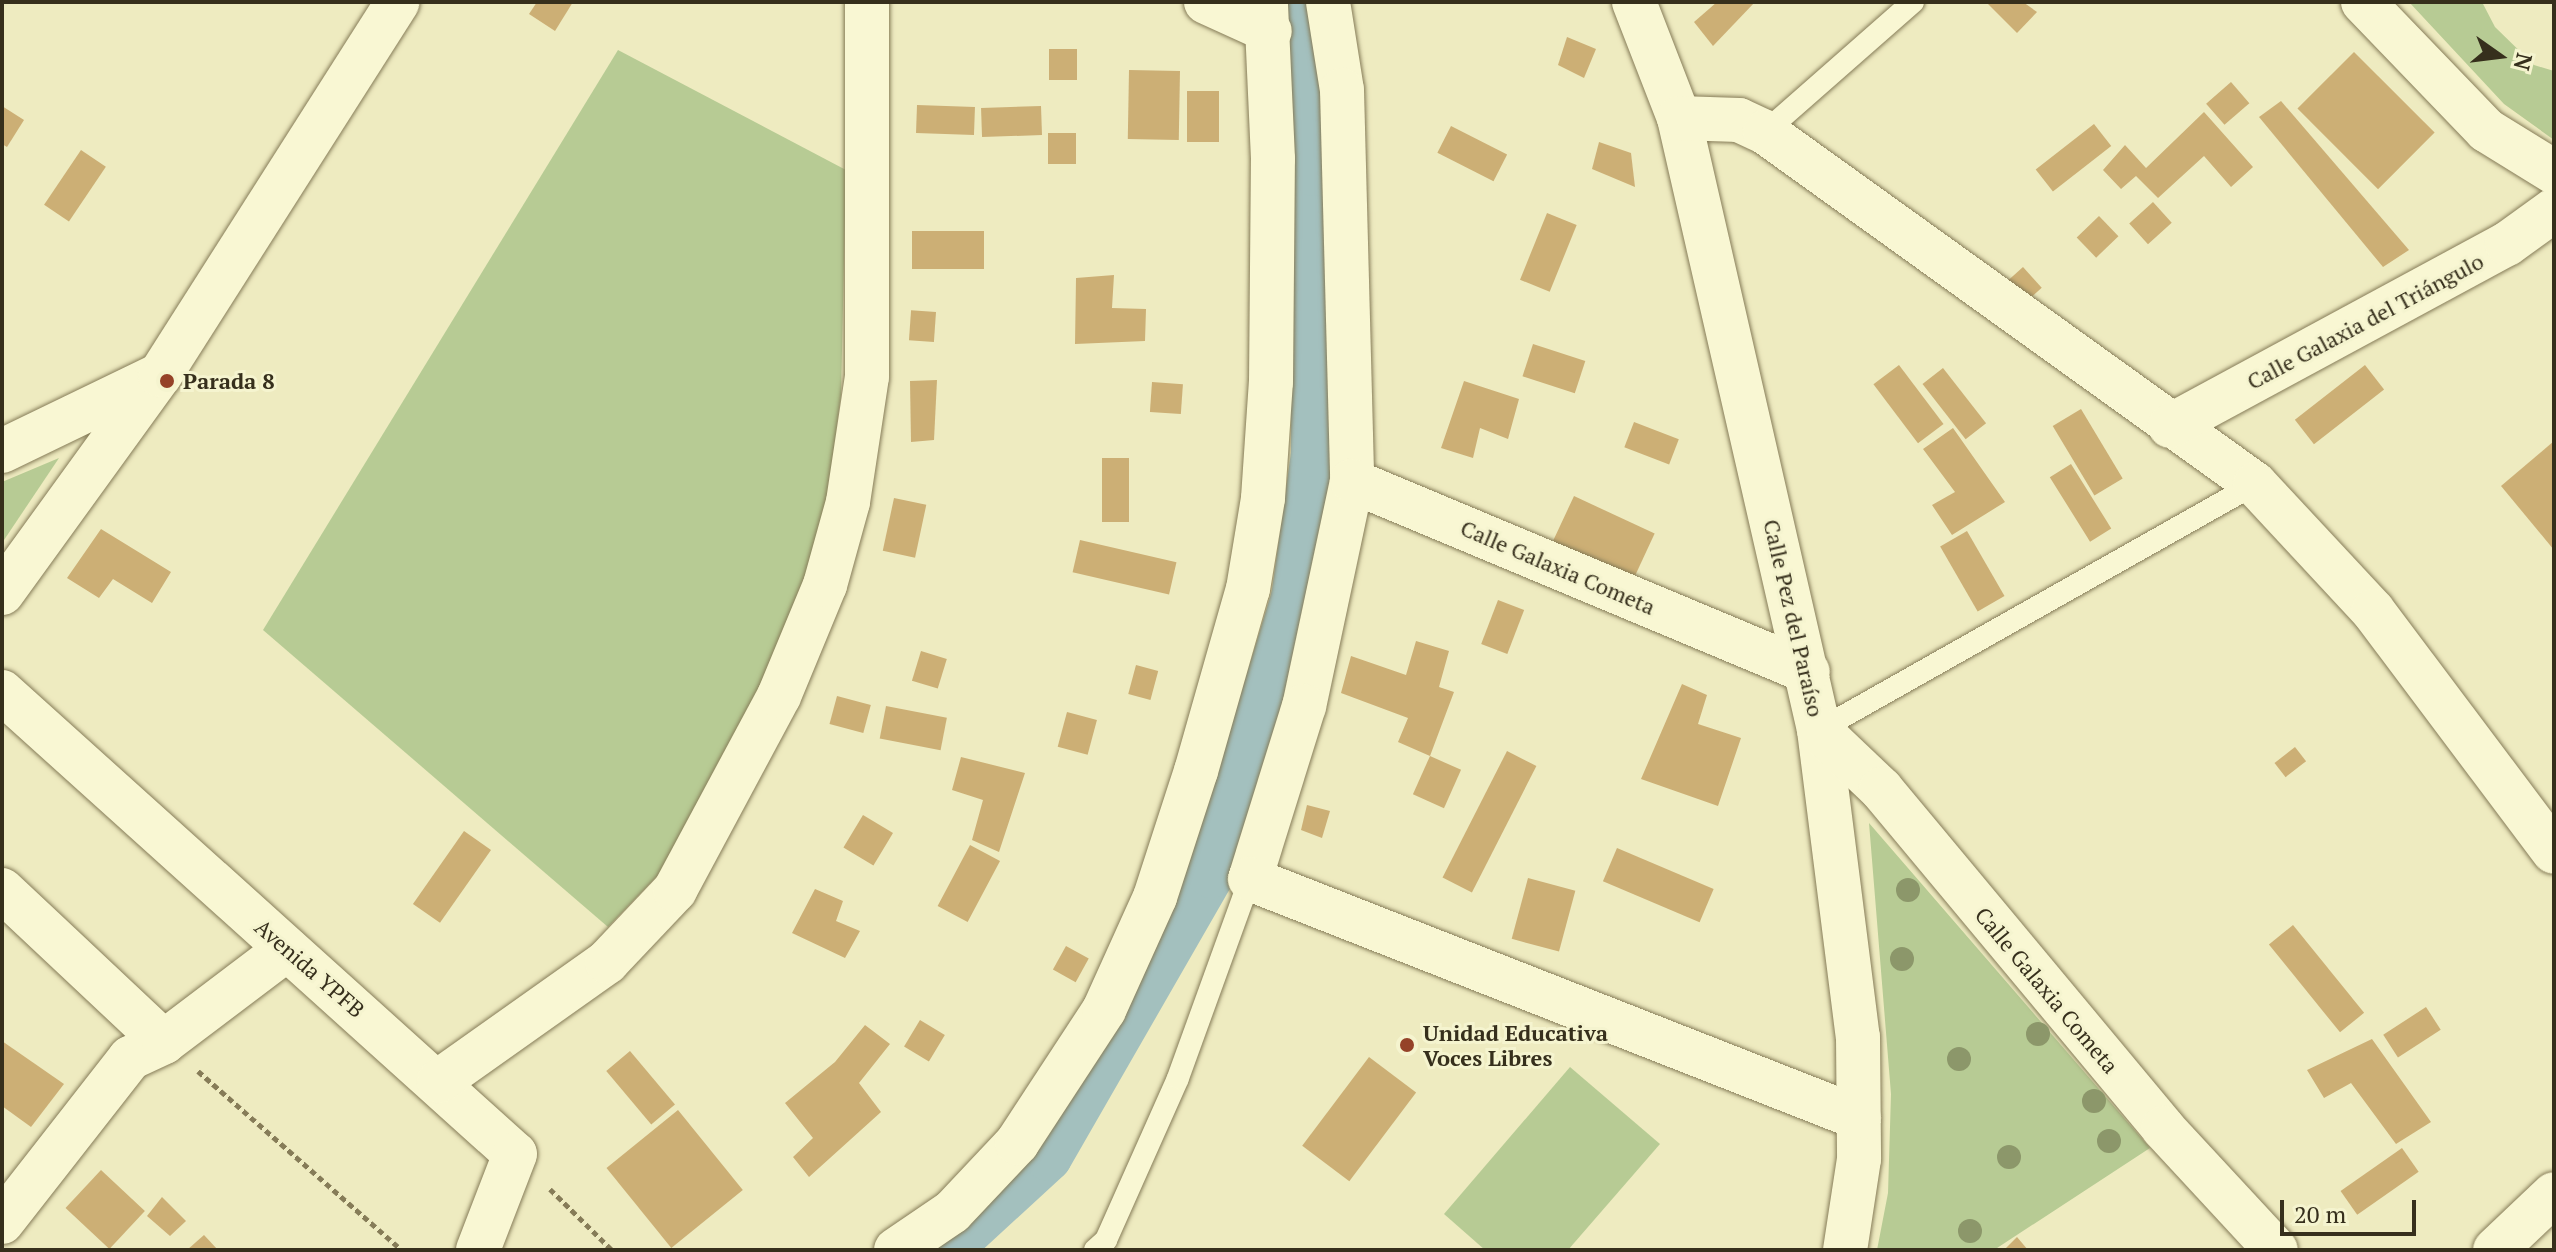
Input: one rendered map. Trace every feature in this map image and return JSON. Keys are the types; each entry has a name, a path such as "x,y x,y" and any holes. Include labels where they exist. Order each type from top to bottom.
{"street":[{"path":"2,593 160,375 398,2"},
{"path":"439,1081 607,962 675,890 779,696 825,585 848,502 867,377 867,2"},
{"path":"896,1250 952,1212 1017,1143 1104,1010 1155,897 1196,771 1248,589 1263,498 1271,382 1268,16 1206,2"},
{"path":"1328,2 1342,90 1352,481 1304,706 1250,879 1859,1118"},
{"name":"Calle Pez del Paraíso","path":"1634,2 1679,118 1819,730 1858,1037 1859,1118 1845,1250"},
{"path":"2363,2 2486,130 2554,172"},
{"path":"1679,118 1739,120 1765,132 2170,426 2255,484 2373,611 2554,852"},
{"name":"Calle Galaxia del Triángulo","path":"2170,426 2507,244 2554,210"},
{"path":"2,451 160,375"},
{"name":"Calle Galaxia Cometa","path":"1352,481 1808,672"},
{"name":"Avenida YPFB","path":"2,692 287,949 439,1081 515,1154"},
{"name":"Calle Galaxia Cometa","path":"1819,730 1881,789 2163,1128 2276,1250"},
{"path":"2,890 164,1042"},
{"path":"2,1222 130,1058 164,1042 287,949"},
{"path":"478,1250 515,1154"},
{"path":"2495,1250 2554,1194"}],"lane":[{"path":"1765,132 1913,2"},
{"path":"1819,730 2255,484"},
{"path":"1095,1250 1106,1240 1178,1078 1250,879"}],"path":[{"path":"164,1042 402,1250"},
{"path":"515,1154 612,1250"}],"green space":[{"path":"2409,2 2482,2 2495,27 2534,65 2554,71 2554,140 2504,104"},
{"path":"618,50 846,170 841,395 825,517 767,692 663,870 608,927 263,630"},
{"path":"59,458 2,543 2,482"},
{"path":"1869,823 2150,1148 1994,1250 1877,1250 1888,1193 1891,1094"},
{"path":"1570,1067 1660,1144 1568,1250 1485,1250 1444,1214"}],"building":[{"path":"537,2 573,2 555,31 529,14"},
{"path":"1717,2 1755,2 1713,46 1694,22"},
{"path":"1986,2 2023,2 2037,12 2017,33"},
{"path":"1567,37 1596,49 1584,78 1558,65"},
{"path":"1049,49 1077,49 1077,80 1049,80"},
{"path":"2354,52 2435,133 2378,189 2297,109"},
{"path":"1129,70 1180,71 1179,140 1128,139"},
{"path":"2231,82 2249,103 2224,125 2206,104"},
{"path":"1187,91 1219,91 1219,142 1187,142"},
{"path":"2281,101 2409,250 2383,267 2259,117"},
{"path":"917,105 975,107 974,135 916,133"},
{"path":"2,106 24,120 7,147 2,144"},
{"path":"1041,106 1042,135 982,137 981,108"},
{"path":"2204,112 2253,167 2231,187 2204,156 2158,198 2136,176 2121,189 2103,170 2125,145 2146,168"},
{"path":"2094,124 2111,146 2053,192 2036,170"},
{"path":"1451,126 1507,155 1494,181 1437,153"},
{"path":"1048,133 1076,133 1076,164 1048,164"},
{"path":"1599,142 1631,153 1635,187 1592,169"},
{"path":"81,150 106,167 69,221 44,205"},
{"path":"2153,202 2172,223 2148,244 2129,223"},
{"path":"1547,213 1577,225 1550,292 1520,280"},
{"path":"2099,216 2118,236 2096,258 2077,238"},
{"path":"912,231 984,231 984,269 912,269"},
{"path":"2023,267 2042,288 2019,309 2000,288"},
{"path":"1114,275 1112,308 1146,309 1145,341 1075,344 1076,278"},
{"path":"911,310 936,312 934,342 909,340"},
{"path":"1533,344 1585,361 1575,393 1522,376"},
{"path":"1899,365 1944,424 1918,443 1873,384"},
{"path":"2365,365 2384,389 2314,444 2295,420"},
{"path":"1943,368 1986,423 1966,439 1923,384"},
{"path":"937,380 934,440 911,442 910,381"},
{"path":"1464,381 1519,399 1508,439 1480,428 1473,458 1441,448"},
{"path":"1152,382 1183,384 1181,414 1150,412"},
{"path":"2081,409 2123,478 2094,495 2053,426"},
{"path":"1634,422 1679,439 1669,464 1624,447"},
{"path":"1953,428 2005,502 1952,535 1932,505 1955,492 1923,449"},
{"path":"2554,441 2554,550 2501,486"},
{"path":"1102,458 1129,458 1129,522 1102,522"},
{"path":"2071,464 2111,528 2090,542 2050,477"},
{"path":"1574,496 1655,534 1629,589 1548,551"},
{"path":"894,498 926,505 915,558 883,551"},
{"path":"101,529 171,572 152,603 113,579 99,598 67,578"},
{"path":"1967,531 2004,596 1978,611 1940,546"},
{"path":"1080,540 1176,562 1169,594 1073,572"},
{"path":"1498,600 1524,610 1507,654 1481,644"},
{"path":"1416,641 1449,651 1439,687 1454,692 1430,756 1398,742 1408,718 1341,693 1351,656 1406,675"},
{"path":"921,651 947,659 938,689 912,681"},
{"path":"1136,665 1158,671 1150,700 1128,694"},
{"path":"1682,684 1707,695 1698,724 1741,738 1718,806 1641,779"},
{"path":"837,696 871,705 863,733 829,724"},
{"path":"886,706 947,718 941,750 880,738"},
{"path":"1067,712 1097,720 1088,755 1058,747"},
{"path":"2295,747 2306,761 2286,777 2275,763"},
{"path":"1507,751 1536,766 1472,893 1443,878"},
{"path":"1430,756 1461,770 1444,808 1413,794"},
{"path":"961,757 1025,773 999,852 972,840 983,800 952,790"},
{"path":"1307,805 1330,811 1322,838 1301,830"},
{"path":"863,815 893,833 873,866 843,848"},
{"path":"464,831 491,850 440,923 413,904"},
{"path":"970,845 1000,861 968,922 938,906"},
{"path":"1617,848 1714,889 1700,922 1603,881"},
{"path":"1528,878 1575,891 1559,952 1512,939"},
{"path":"815,889 843,901 836,921 860,931 845,958 792,933"},
{"path":"2293,925 2364,1013 2340,1032 2269,945"},
{"path":"1066,946 1089,959 1076,982 1053,970"},
{"path":"2426,1007 2441,1030 2398,1057 2383,1035"},
{"path":"920,1020 945,1035 929,1062 904,1047"},
{"path":"865,1025 890,1044 859,1083 881,1112 809,1177 793,1157 813,1138 785,1103 835,1062"},
{"path":"2372,1039 2431,1122 2396,1144 2351,1083 2324,1098 2307,1070"},
{"path":"2,1041 64,1084 31,1127 2,1106"},
{"path":"630,1051 675,1105 651,1125 606,1071"},
{"path":"1369,1057 1416,1093 1349,1181 1302,1146"},
{"path":"678,1110 743,1190 671,1248 607,1168"},
{"path":"2402,1148 2419,1172 2357,1215 2341,1191"},
{"path":"101,1170 145,1211 109,1249 66,1208"},
{"path":"162,1197 186,1221 170,1236 147,1216"},
{"path":"204,1235 218,1250 187,1250"},
{"path":"2017,1237 2028,1250 2004,1250"}],"waterway":[{"path":"947,1250 1048,1157 1211,874 1295,598 1315,453 1314,172 1304,2"}],"place":[{"name":"Parada 8","path":"167,381"},
{"name":"Unidad Educativa Voces Libres","path":"1407,1045"}]}
